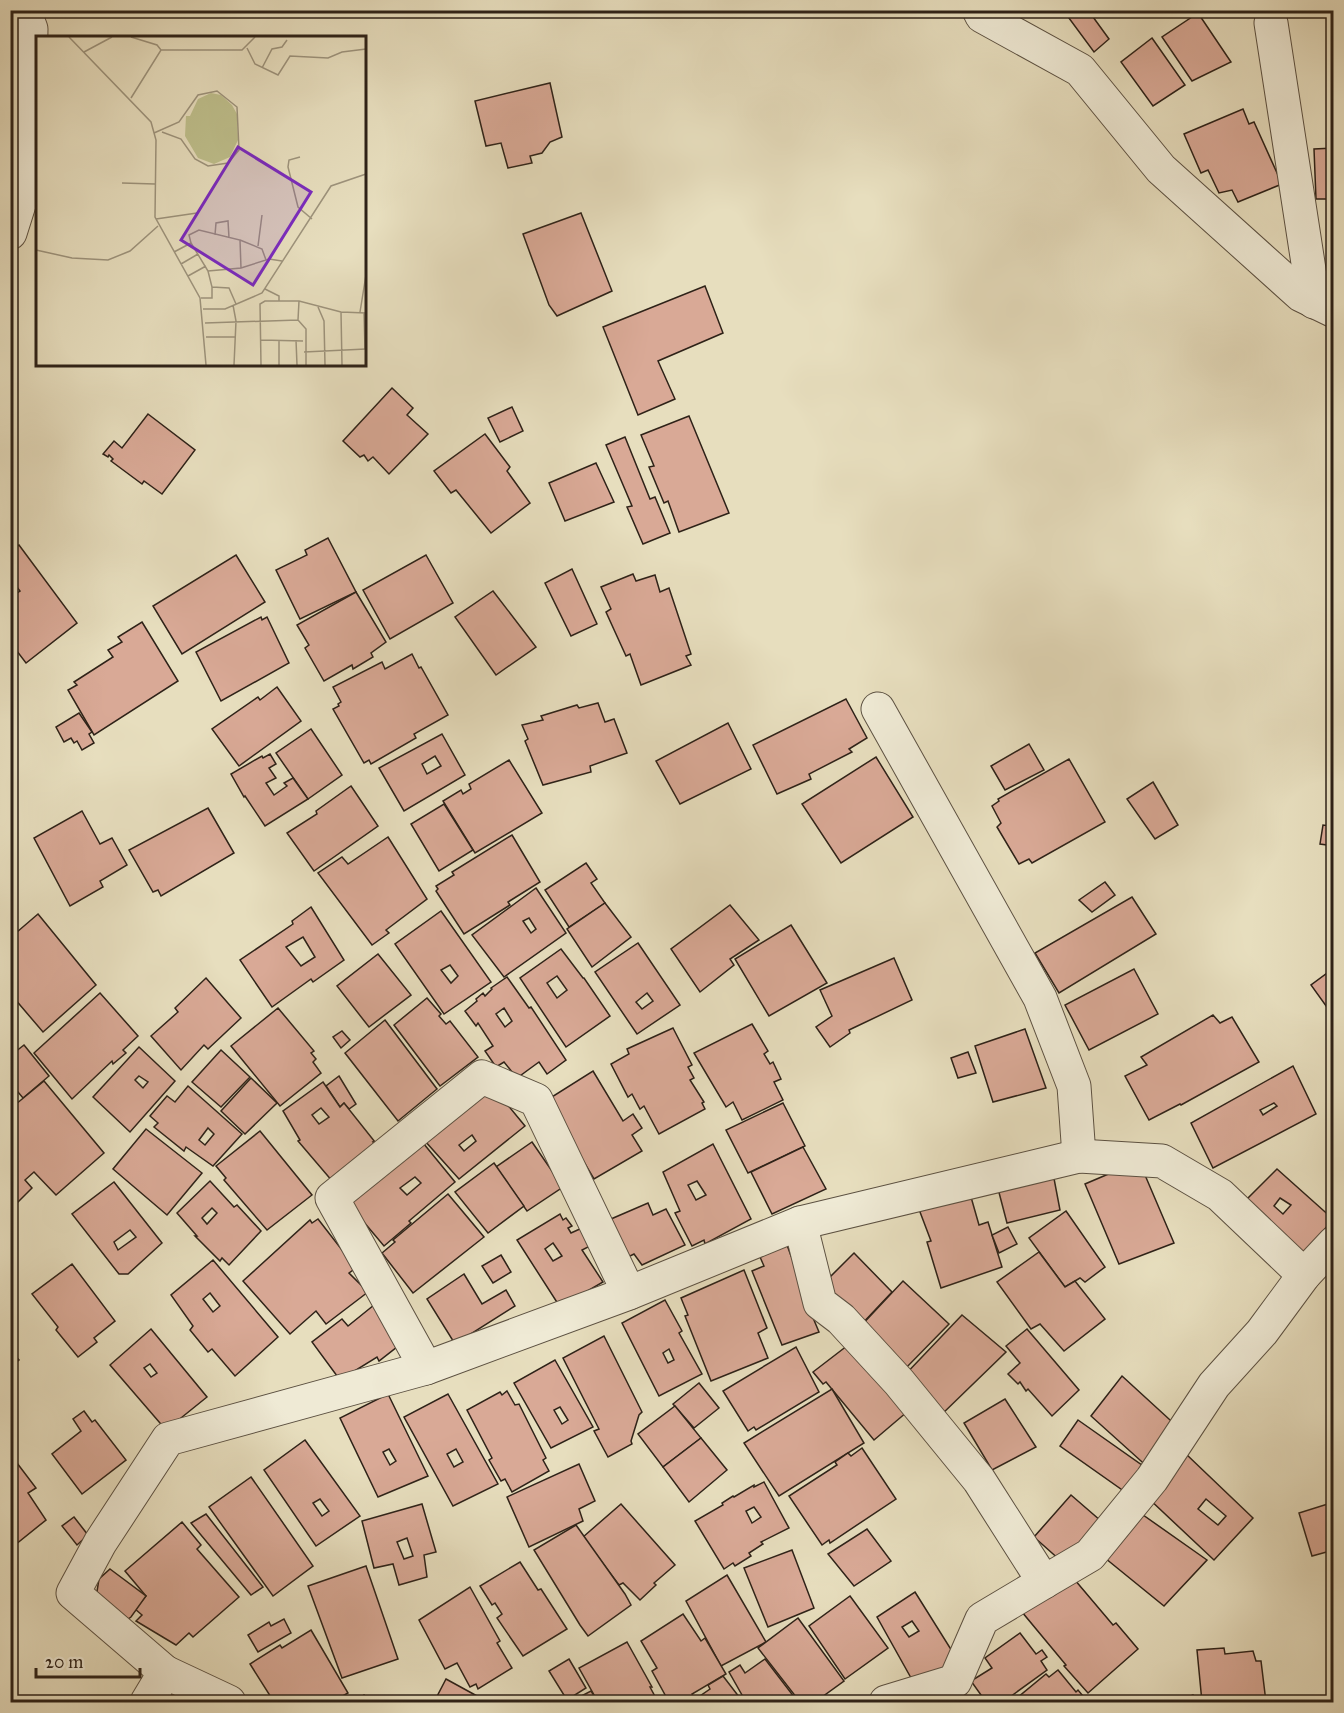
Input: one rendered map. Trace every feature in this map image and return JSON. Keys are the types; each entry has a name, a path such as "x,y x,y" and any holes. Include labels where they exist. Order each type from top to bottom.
{"street":[{"path":"10,233 28,176 31,29 24,10"},
{"path":"979,10 982,16 1080,70 1161,169 1301,295 1324,306"},
{"path":"1271,22 1324,306"},
{"path":"878,709 1040,998 1074,1086 1079,1156"},
{"path":"426,1368 332,1198 482,1077 536,1101 629,1293"},
{"path":"229,1702 165,1672 73,1593 100,1543 168,1439 426,1368 629,1293 800,1223 1079,1156 1162,1161 1220,1195 1304,1275"},
{"path":"800,1223 820,1303 841,1319 899,1382 972,1471 1044,1582"},
{"path":"886,1702 954,1681 982,1619 1090,1555 1152,1479 1214,1385 1262,1332 1304,1275 1334,1243"},
{"path":"147,1702 165,1672"}],"building":[{"path":"1063,10 1088,10 1109,39 1094,52"},
{"path":"1309,10 1330,10 1311,15"},
{"path":"1198,13 1231,62 1192,81 1162,37"},
{"path":"1152,38 1185,85 1153,106 1121,62"},
{"path":"550,83 562,137 550,142 542,153 530,156 532,163 508,168 501,143 486,146 475,101"},
{"path":"1243,109 1249,124 1254,122 1282,184 1238,202 1232,190 1219,193 1208,170 1201,173 1184,134"},
{"path":"1334,148 1334,199 1316,199 1314,149"},
{"path":"581,213 612,291 557,316 549,305 523,234"},
{"path":"705,286 723,333 658,361 675,399 638,415 603,327"},
{"path":"392,388 413,408 407,415 428,434 389,474 373,457 368,461 364,455 360,457 343,441"},
{"path":"512,407 523,431 500,442 488,418"},
{"path":"148,414 195,450 162,494 144,481 142,484 111,461 113,459 109,455 108,457 103,454 114,441 122,448"},
{"path":"689,416 729,513 679,532 668,501 664,503 649,467 654,466 641,435"},
{"path":"485,434 510,467 507,471 530,503 491,533 456,490 451,493 434,471"},
{"path":"625,437 650,499 655,497 670,533 643,544 627,507 632,506 606,445"},
{"path":"596,463 614,502 565,521 549,483"},
{"path":"328,538 356,592 300,619 276,570 307,555 305,550"},
{"path":"19,545 77,623 26,663 10,642 10,590 14,595 20,591 10,578 10,550"},
{"path":"236,555 265,602 182,654 153,606"},
{"path":"426,555 453,603 390,639 363,590"},
{"path":"572,569 597,624 571,636 545,583"},
{"path":"633,574 636,581 655,575 660,592 669,588 691,654 686,656 691,665 641,685 630,654 626,656 606,612 611,609 601,587"},
{"path":"493,591 536,647 496,675 455,617"},
{"path":"356,592 386,642 371,653 373,657 353,669 352,665 324,681 305,648 309,645 297,625"},
{"path":"261,617 262,620 267,617 289,663 221,701 196,652"},
{"path":"142,622 178,681 94,735 68,690 77,685 74,682 113,657 108,650 122,642 118,637"},
{"path":"412,654 448,715 414,734 416,738 371,764 369,760 364,763 333,709 341,702 333,687 382,662 385,669"},
{"path":"277,687 301,721 239,766 212,729 258,697 260,700"},
{"path":"846,699 867,738 849,749 852,752 809,774 811,779 777,794 753,745"},
{"path":"598,703 605,722 614,719 627,753 590,766 591,772 543,785 525,741 528,739 522,725 543,720 541,716 577,705 579,708"},
{"path":"79,713 92,732 89,734 94,743 82,750 77,741 74,743 71,738 64,742 56,727"},
{"path":"728,723 751,769 680,804 656,761"},
{"path":"311,729 342,775 308,799 276,753"},
{"path":"442,734 465,775 404,811 379,768","holes":["435,756 441,766 427,774 422,764"]},
{"path":"1029,744 1044,770 1005,790 991,766"},
{"path":"270,754 276,764 269,768 276,778 266,783 274,795 287,786 284,783 293,778 308,799 265,826 231,774 262,756 263,758"},
{"path":"876,757 913,817 841,863 802,804"},
{"path":"1069,759 1105,822 1032,863 1029,859 1019,864 997,827 1001,823 992,806 999,801 998,799"},
{"path":"509,760 542,813 475,853 443,801 461,790 463,794 471,789 469,784"},
{"path":"1153,782 1178,825 1155,839 1127,799"},
{"path":"351,786 378,826 314,871 287,833 317,814 316,811"},
{"path":"444,804 473,850 439,871 411,824"},
{"path":"208,808 234,853 161,896 158,890 153,892 129,850"},
{"path":"1334,810 1334,846 1320,844 1323,825 1330,826"},
{"path":"82,811 100,844 112,838 127,865 100,881 103,887 70,906 34,838"},
{"path":"512,835 540,882 508,902 510,905 464,934 436,891 438,889 436,886 454,875 452,872"},
{"path":"388,837 427,899 386,930 389,933 372,945 318,873 342,857 348,864"},
{"path":"586,863 597,879 591,883 605,903 569,927 545,890"},
{"path":"1105,882 1115,895 1092,912 1079,900"},
{"path":"536,888 566,933 504,977 472,935","holes":["529,918 536,929 531,933 523,921"]},
{"path":"1132,897 1156,934 1059,993 1035,953"},
{"path":"605,903 631,937 592,967 567,929"},
{"path":"730,905 759,940 730,959 734,965 700,992 671,949"},
{"path":"311,907 344,960 313,982 311,979 272,1007 240,960 293,924 292,921","holes":["303,937 315,957 301,966 286,947"]},
{"path":"441,911 491,982 444,1014 395,944","holes":["450,965 458,976 451,983 441,970"]},
{"path":"38,914 96,985 43,1032 14,998 10,1000 10,938"},
{"path":"791,925 827,983 769,1016 735,959"},
{"path":"638,943 680,1005 637,1034 595,972","holes":["647,993 653,1001 642,1009 636,1002"]},
{"path":"561,949 610,1016 566,1047 520,978","holes":["557,976 567,990 557,998 547,983"]},
{"path":"378,954 411,995 369,1027 337,986"},
{"path":"894,958 912,1000 849,1030 850,1033 830,1047 816,1027 832,1016 820,990"},
{"path":"1334,968 1334,1017 1311,985"},
{"path":"1134,969 1158,1014 1089,1050 1065,1005"},
{"path":"507,977 529,1008 531,1007 566,1060 547,1074 539,1062 517,1078 504,1062 496,1067 485,1051 493,1046 478,1023 476,1026 465,1011 483,993 485,996 491,988","holes":["504,1008 512,1021 505,1027 496,1014"]},
{"path":"206,978 241,1018 208,1049 204,1045 181,1070 151,1036 178,1012 175,1008"},
{"path":"100,993 138,1036 123,1050 126,1053 113,1064 112,1061 72,1099 34,1053"},
{"path":"427,998 441,1014 439,1016 446,1024 450,1021 478,1057 440,1086 394,1025"},
{"path":"278,1008 314,1051 311,1053 316,1059 313,1062 321,1073 280,1106 231,1046"},
{"path":"1213,1015 1220,1023 1232,1017 1259,1062 1149,1120 1125,1076 1147,1065 1141,1057"},
{"path":"385,1020 437,1089 398,1121 345,1053"},
{"path":"752,1024 768,1051 764,1054 770,1064 773,1062 781,1079 774,1082 783,1100 742,1120 733,1102 726,1107 694,1053"},
{"path":"673,1028 692,1065 688,1067 694,1078 690,1080 704,1102 702,1103 705,1109 659,1134 644,1106 640,1109 632,1094 628,1097 611,1064 629,1054 627,1049"},
{"path":"1025,1029 1046,1088 993,1102 975,1046"},
{"path":"342,1031 350,1040 341,1048 333,1037"},
{"path":"24,1045 49,1076 23,1098 18,1092 10,1098 10,1056"},
{"path":"139,1047 175,1081 130,1132 93,1097","holes":["139,1076 148,1082 143,1088 135,1080"]},
{"path":"221,1050 250,1077 221,1107 192,1082"},
{"path":"968,1052 976,1073 958,1078 951,1058"},
{"path":"1293,1066 1316,1114 1213,1168 1191,1123","holes":["1274,1103 1277,1106 1263,1115 1260,1110"]},
{"path":"593,1071 623,1121 633,1114 642,1128 632,1135 642,1151 594,1179 547,1100"},
{"path":"339,1076 356,1104 349,1109 344,1103 340,1107 326,1086"},
{"path":"251,1078 277,1103 245,1134 221,1111"},
{"path":"44,1081 104,1153 56,1195 34,1172 25,1180 32,1188 13,1207 10,1204 10,1109"},
{"path":"323,1082 340,1107 344,1103 375,1142 373,1142 377,1148 333,1182 298,1141 300,1140 283,1111","holes":["321,1108 329,1117 319,1124 312,1115"]},
{"path":"188,1086 242,1134 213,1166 186,1147 184,1151 154,1127 158,1123 150,1116 167,1096 175,1102","holes":["208,1128 214,1134 205,1145 199,1140"]},
{"path":"492,1086 525,1126 459,1179 425,1141","holes":["472,1135 476,1141 464,1151 459,1145"]},
{"path":"783,1103 805,1146 748,1173 726,1130"},
{"path":"146,1129 202,1173 167,1215 113,1169"},
{"path":"260,1131 312,1195 267,1230 224,1180 226,1178 216,1166"},
{"path":"419,1138 455,1182 409,1221 411,1223 384,1246 347,1202","holes":["415,1177 421,1183 407,1195 400,1188"]},
{"path":"532,1142 563,1187 527,1211 496,1167"},
{"path":"713,1144 751,1219 705,1244 704,1240 692,1246 675,1213 680,1211 663,1172","holes":["697,1181 706,1195 696,1200 688,1185"]},
{"path":"803,1147 826,1189 772,1214 751,1172"},
{"path":"1139,1161 1174,1243 1119,1264 1085,1184"},
{"path":"494,1163 524,1206 488,1233 455,1192"},
{"path":"1052,1168 1060,1210 1007,1223 996,1181"},
{"path":"1277,1169 1333,1219 1302,1257 1244,1202","holes":["1280,1198 1291,1205 1283,1214 1274,1206"]},
{"path":"210,1181 261,1231 229,1265 222,1258 220,1261 195,1236 197,1236 177,1213","holes":["212,1208 217,1213 207,1224 202,1218"]},
{"path":"114,1182 162,1243 128,1274 119,1274 72,1214","holes":["130,1230 136,1237 118,1250 114,1242"]},
{"path":"969,1190 979,1225 988,1222 1002,1267 941,1288 927,1242 931,1241 917,1204"},
{"path":"448,1194 484,1237 413,1293 382,1253 395,1242 393,1240"},
{"path":"648,1203 653,1215 666,1209 685,1245 642,1265 634,1254 626,1258 611,1219"},
{"path":"1066,1211 1105,1267 1085,1282 1080,1278 1065,1287 1029,1238"},
{"path":"560,1214 563,1220 566,1218 572,1226 568,1228 571,1233 582,1228 592,1245 582,1250 603,1282 560,1307 517,1240","holes":["553,1243 562,1256 553,1261 545,1249"]},
{"path":"318,1219 356,1268 349,1273 368,1292 326,1324 316,1311 290,1334 243,1281 310,1220 312,1223"},
{"path":"1008,1227 1017,1244 999,1253 992,1235"},
{"path":"787,1245 791,1256 794,1253 811,1313 819,1332 782,1345 752,1271 764,1266 760,1257"},
{"path":"1039,1252 1065,1287 1075,1281 1105,1319 1064,1351 1040,1324 1031,1329 997,1282"},
{"path":"854,1253 892,1292 859,1327 818,1289"},
{"path":"501,1255 511,1272 493,1283 482,1266"},
{"path":"213,1260 278,1337 235,1376 212,1349 208,1352 190,1330 193,1326 171,1295","holes":["210,1293 220,1306 213,1312 203,1299"]},
{"path":"72,1264 115,1321 94,1338 97,1342 78,1357 56,1330 58,1327 32,1294"},
{"path":"744,1270 767,1328 758,1333 768,1358 711,1381 685,1316 688,1315 681,1298"},
{"path":"464,1274 482,1304 506,1290 515,1306 455,1344 427,1299"},
{"path":"903,1281 949,1324 902,1372 858,1329"},
{"path":"665,1300 682,1331 679,1333 702,1374 659,1396 622,1323","holes":["669,1349 674,1360 668,1363 663,1353"]},
{"path":"374,1305 402,1343 379,1361 377,1357 340,1380 312,1342 342,1319 348,1326"},
{"path":"962,1315 1006,1352 938,1418 901,1379"},
{"path":"151,1329 207,1397 166,1430 110,1365","holes":["150,1364 157,1373 151,1377 144,1368"]},
{"path":"1027,1329 1079,1390 1052,1416 1028,1389 1026,1391 1020,1382 1018,1384 1008,1374 1020,1363 1006,1346"},
{"path":"604,1336 642,1412 639,1415 632,1444 608,1457 594,1431 599,1429 563,1358"},
{"path":"856,1339 914,1406 874,1440 826,1382 823,1384 813,1372"},
{"path":"796,1347 819,1392 756,1430 754,1427 748,1431 723,1391"},
{"path":"10,1350 19,1360 10,1368"},
{"path":"555,1360 593,1427 551,1448 514,1383","holes":["560,1407 568,1420 562,1424 554,1410"]},
{"path":"1122,1376 1181,1430 1151,1470 1091,1416"},
{"path":"699,1383 719,1408 694,1428 673,1404"},
{"path":"832,1389 864,1443 779,1496 744,1443"},
{"path":"507,1391 515,1405 519,1404 546,1458 543,1460 549,1471 512,1492 505,1479 501,1481 489,1460 492,1458 467,1410 500,1392 502,1395"},
{"path":"388,1394 428,1476 378,1497 340,1418","holes":["389,1449 396,1461 390,1465 383,1452"]},
{"path":"448,1394 498,1484 453,1506 404,1417","holes":["456,1449 463,1462 454,1467 447,1454"]},
{"path":"1005,1399 1036,1447 992,1470 964,1423"},
{"path":"675,1406 701,1438 663,1467 638,1434"},
{"path":"84,1411 92,1422 95,1420 126,1460 82,1494 52,1454 81,1431 73,1419"},
{"path":"1078,1420 1146,1468 1128,1494 1060,1446"},
{"path":"701,1438 727,1470 689,1502 663,1467"},
{"path":"305,1440 360,1516 316,1546 264,1470","holes":["320,1499 329,1511 322,1516 313,1503"]},
{"path":"862,1448 896,1499 830,1543 829,1540 822,1545 789,1496 837,1465 835,1462 848,1453 851,1456"},
{"path":"1186,1454 1253,1518 1214,1560 1147,1497","holes":["1206,1499 1226,1516 1218,1525 1198,1509"]},
{"path":"17,1463 36,1488 28,1493 46,1520 10,1549 10,1468"},
{"path":"579,1464 595,1501 579,1509 583,1521 529,1547 507,1497"},
{"path":"251,1477 313,1566 273,1596 209,1507"},
{"path":"764,1482 789,1528 761,1542 763,1544 749,1553 751,1556 735,1566 733,1563 724,1569 695,1521 723,1505 722,1503 733,1496 754,1485 754,1487","holes":["754,1507 761,1517 752,1523 746,1511"]},
{"path":"1071,1495 1101,1521 1061,1561 1034,1537"},
{"path":"1334,1502 1334,1550 1312,1556 1299,1513"},
{"path":"422,1504 436,1552 424,1555 427,1577 399,1585 393,1564 374,1568 362,1521","holes":["407,1538 413,1556 404,1559 397,1542"]},
{"path":"621,1504 675,1565 654,1583 656,1585 640,1600 623,1583 619,1585 583,1537"},
{"path":"1136,1510 1207,1560 1164,1606 1100,1554"},
{"path":"206,1514 263,1587 251,1595 191,1523"},
{"path":"74,1517 88,1535 77,1545 62,1526"},
{"path":"182,1522 201,1545 197,1549 239,1597 193,1637 189,1633 176,1645 136,1621 142,1615 135,1609 146,1596 125,1571"},
{"path":"576,1525 631,1605 588,1636 534,1550"},
{"path":"867,1529 891,1561 854,1586 828,1554"},
{"path":"792,1550 814,1608 768,1627 744,1568"},
{"path":"520,1562 567,1629 523,1656 497,1618 502,1614 495,1603 492,1605 480,1586"},
{"path":"366,1566 398,1659 342,1678 308,1586"},
{"path":"110,1569 146,1596 128,1619 96,1598 99,1579"},
{"path":"1069,1573 1113,1625 1116,1623 1138,1649 1088,1693 1022,1612"},
{"path":"727,1575 766,1642 721,1666 686,1601"},
{"path":"470,1587 500,1641 497,1643 512,1668 478,1689 476,1684 470,1687 457,1663 445,1669 419,1620"},
{"path":"915,1592 957,1659 915,1685 877,1617","holes":["912,1621 919,1631 909,1637 902,1627"]},
{"path":"850,1596 888,1648 845,1679 809,1626"},
{"path":"683,1614 701,1641 705,1638 726,1674 692,1694 696,1701 669,1702 652,1671 657,1668 641,1641"},
{"path":"798,1618 844,1681 815,1702 800,1702 758,1648"},
{"path":"284,1619 291,1633 258,1652 248,1635 269,1622 271,1626"},
{"path":"311,1630 348,1693 332,1702 274,1702 250,1664 280,1645 282,1648"},
{"path":"1020,1633 1036,1654 1042,1650 1047,1657 1041,1661 1047,1670 1003,1702 986,1702 971,1681 992,1668 985,1658"},
{"path":"627,1642 658,1702 635,1702 632,1696 626,1700 627,1702 598,1702 579,1668"},
{"path":"1224,1648 1225,1654 1253,1651 1256,1661 1261,1661 1266,1702 1202,1702 1197,1650"},
{"path":"569,1659 586,1688 567,1700 549,1671"},
{"path":"765,1659 798,1702 746,1702 729,1672 740,1665 745,1673"},
{"path":"1058,1670 1076,1692 1078,1690 1088,1702 1012,1702 1046,1674 1049,1677"},
{"path":"723,1676 743,1702 704,1702 700,1696 710,1689 708,1685"},
{"path":"446,1679 488,1702 434,1702"},
{"path":"591,1691 598,1702 570,1702"},
{"path":"364,1695 369,1702 355,1701"},
{"path":"1193,1695 1196,1702 1175,1702"}]}
